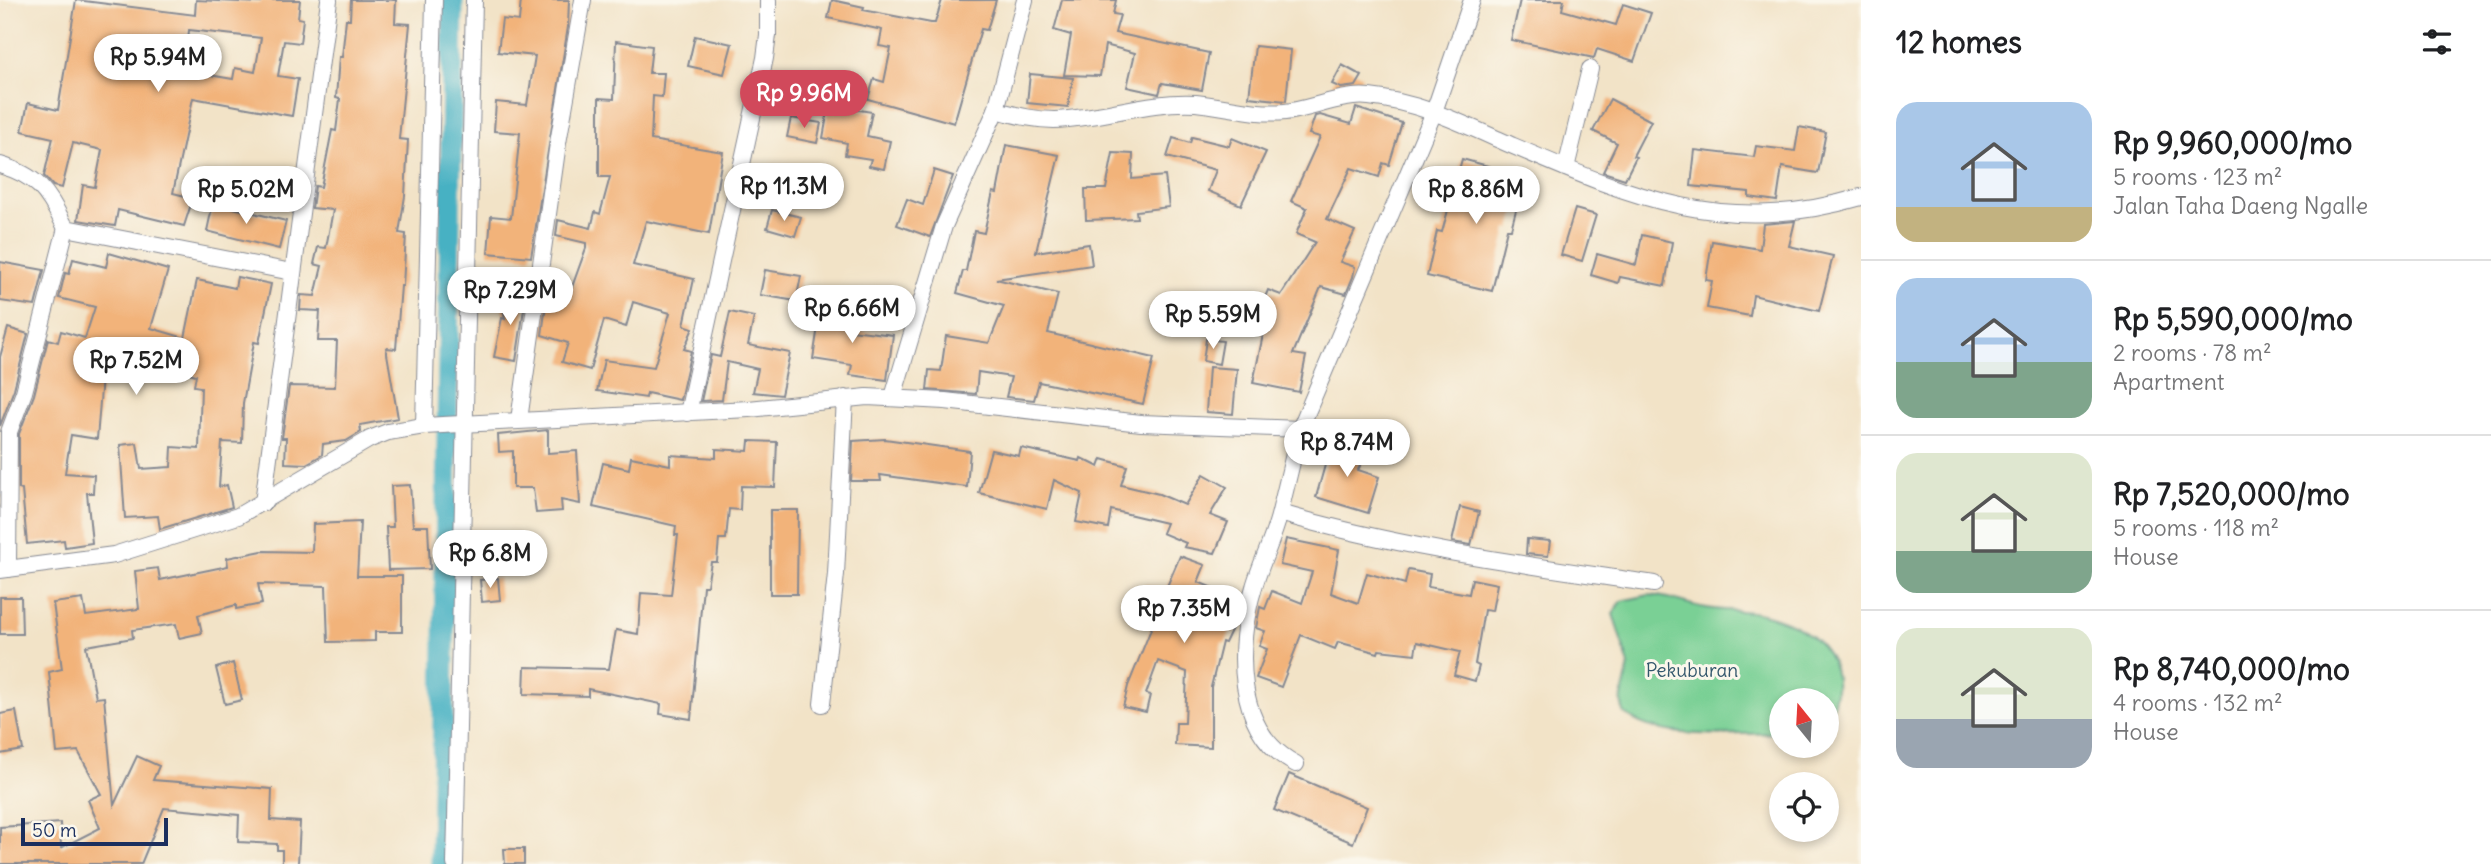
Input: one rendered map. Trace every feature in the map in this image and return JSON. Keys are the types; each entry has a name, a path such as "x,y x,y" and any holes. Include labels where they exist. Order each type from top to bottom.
{"street":[{"path":"263,503 329,0"},
{"path":"428,426 434,0"},
{"path":"455,864 459,426 474,0"},
{"path":"519,420 558,143 583,0"},
{"path":"688,413 762,71 768,35 768,0"},
{"path":"893,397 944,226 996,110 1026,0"},
{"path":"1296,764 1272,746 1259,728 1244,683 1242,644 1253,589 1280,513 1300,429 1434,112 1472,0"},
{"path":"1566,168 1590,69"},
{"path":"996,110 1028,119 1056,120 1195,103 1235,110 1285,112 1364,97 1407,102 1644,199 1764,215 1802,211 1861,197"},
{"path":"0,165 18,170 38,183 65,228 24,392 9,432 4,570 114,555 238,516 370,439 388,432 428,426 688,413 845,398 893,397 1140,423 1300,429"},
{"path":"65,228 292,272"},
{"path":"822,704 836,574 845,398"},
{"path":"1280,513 1336,530 1426,549 1654,584"}],"green space":[{"name":"Pekuburan","path":"1649,595 1700,607 1759,613 1785,622 1802,630 1827,653 1834,667 1836,688 1769,688 1769,733 1678,733 1639,722 1624,713 1621,701 1629,665 1613,614 1621,601"}],"building":[{"path":"76,0 195,15 196,0 261,3 261,0 300,0 298,18 303,19 300,43 284,41 278,76 298,79 292,116 193,98 173,193 193,198 184,226 118,210 115,226 78,220 83,185 95,187 102,150 73,143 62,188 53,186 44,176 53,138 22,131 28,103 58,110","holes":["189,30 261,38 255,72 235,68 233,79 185,71"]},
{"path":"351,0 396,0 395,23 410,24 399,139 408,140 405,196 399,233 406,234 403,286 396,349 386,348 398,418 360,425 361,432 346,441 323,444 322,455 306,464 285,463 286,438 282,438 289,386 335,387 337,341 318,341 320,311 300,310 301,295 315,296 322,266 314,264 318,247 326,248 333,210 312,208 315,186 321,187 332,130 336,131 340,99 336,98 339,57 342,57 346,19 350,19"},
{"path":"521,0 569,0 568,27 531,257 488,253 491,216 511,218 520,133 494,131 496,102 527,105 535,56 498,52 502,19 519,21"},
{"path":"832,0 864,7 863,10 935,23 942,0 996,0 987,30 981,29 954,123 868,99 874,79 884,82 891,48 879,46 882,30 828,18"},
{"path":"1062,0 1116,0 1113,14 1120,15 1115,33 1209,53 1202,90 1162,83 1159,94 1127,87 1135,53 1105,45 1100,76 1064,75 1071,35 1054,30"},
{"path":"1520,0 1564,0 1562,10 1616,25 1623,4 1651,13 1634,61 1597,49 1594,58 1511,40"},
{"path":"695,36 732,44 724,74 688,66"},
{"path":"616,41 652,46 649,73 664,73 662,97 653,96 651,140 723,152 709,234 646,221 633,265 694,279 684,325 693,328 684,349 691,351 680,400 647,393 646,398 597,391 604,360 654,367 670,313 633,302 626,327 604,320 590,370 562,362 568,343 542,335 547,297 568,298 586,248 586,243 556,236 558,220 591,228 595,212 600,214 610,177 599,177 599,98 614,99"},
{"path":"1255,46 1291,50 1286,101 1249,97"},
{"path":"1342,65 1362,76 1356,86 1341,88 1332,84"},
{"path":"1030,74 1073,78 1068,107 1027,103"},
{"path":"1610,99 1651,121 1633,156 1636,157 1625,179 1603,172 1617,143 1593,131"},
{"path":"829,105 872,112 867,136 890,141 884,169 869,166 871,159 845,155 847,143 823,138"},
{"path":"1356,108 1402,123 1389,165 1383,163 1379,177 1351,168 1327,219 1355,231 1340,262 1355,267 1353,277 1346,294 1321,287 1293,354 1306,356 1299,392 1253,383 1265,325 1255,321 1268,290 1281,295 1315,242 1296,234 1307,208 1291,201 1320,137 1309,134 1315,116 1351,124"},
{"path":"791,118 821,123 817,143 787,137"},
{"path":"1799,127 1826,132 1818,173 1782,167 1777,201 1749,197 1749,192 1691,186 1695,150 1754,157 1756,146 1795,151"},
{"path":"1192,137 1229,146 1232,138 1266,152 1241,205 1208,191 1216,170 1167,157 1173,138 1190,143"},
{"path":"1006,145 1059,155 1036,252 1089,244 1092,265 996,279 1058,294 1048,333 1154,358 1143,404 1039,382 1034,400 1006,397 1011,377 978,372 976,394 927,390 929,370 941,371 946,336 989,343 1004,306 957,293 963,271 966,271 974,231 984,233 993,192 997,193"},
{"path":"1113,153 1133,154 1132,179 1165,176 1169,207 1136,211 1137,218 1086,220 1085,189 1106,189"},
{"path":"1462,159 1525,176 1511,229 1507,229 1492,291 1427,276 1437,231 1442,232"},
{"path":"934,170 953,176 930,237 897,225 907,199 923,205"},
{"path":"213,203 286,221 279,249 207,231"},
{"path":"1575,209 1596,215 1582,261 1561,255"},
{"path":"772,210 801,217 795,236 767,228"},
{"path":"1795,221 1789,246 1833,256 1819,311 1753,295 1750,316 1707,308 1712,281 1706,280 1712,241 1760,249 1763,224"},
{"path":"1642,235 1672,242 1665,286 1620,277 1618,283 1591,275 1597,254 1636,265"},
{"path":"109,253 168,270 151,328 185,338 197,280 235,288 237,277 271,284 259,343 254,342 243,403 242,443 222,442 219,487 227,485 232,507 160,529 158,516 125,518 120,445 137,443 141,469 171,467 172,447 199,449 201,387 194,386 196,375 119,354 112,377 102,377 97,439 71,435 65,473 94,475 93,493 87,493 92,543 65,547 64,540 27,544 22,490 19,489 19,434 34,395 48,339 58,342 61,331 85,338 95,307 59,298 65,273 69,274 73,259 106,267"},
{"path":"0,262 44,270 35,306 0,301"},
{"path":"765,270 801,276 796,301 760,295"},
{"path":"501,295 526,296 516,361 494,357 502,318 505,319"},
{"path":"821,307 853,312 850,330 893,335 887,380 850,375 852,365 813,359"},
{"path":"730,312 754,317 748,345 790,353 781,395 753,392 758,369 727,362 722,400 701,401 711,355 720,357"},
{"path":"8,328 28,334 14,389 0,426 0,357"},
{"path":"1206,339 1223,341 1219,364 1203,361"},
{"path":"1209,367 1237,369 1233,414 1206,412"},
{"path":"548,430 548,453 577,451 580,504 561,500 562,511 536,513 533,488 513,488 513,451 499,452 498,435"},
{"path":"885,439 970,451 967,487 880,475 881,481 851,481 853,441"},
{"path":"1340,440 1367,451 1358,470 1379,477 1368,513 1316,497 1327,458"},
{"path":"749,441 777,442 775,487 741,486 740,510 729,509 726,539 719,539 717,562 711,562 707,586 703,586 691,719 660,714 661,704 588,689 588,696 524,694 525,667 609,669 616,630 638,634 641,593 671,595 678,535 675,535 676,526 593,507 603,463 629,469 631,457 670,465 670,455 716,458 716,449 748,451"},
{"path":"1021,448 1080,461 1081,458 1099,467 1102,459 1127,466 1121,485 1159,494 1185,505 1204,474 1227,487 1210,515 1228,522 1215,553 1184,547 1186,543 1162,533 1166,523 1111,510 1108,528 1076,522 1082,493 1054,480 1047,509 979,493 991,450 1019,456"},
{"path":"410,485 413,526 428,526 430,569 388,570 386,527 393,527 391,486"},
{"path":"1460,507 1479,512 1471,545 1452,542"},
{"path":"770,510 798,510 797,594 770,594"},
{"path":"360,522 357,576 402,576 402,632 375,632 375,641 328,642 326,586 258,584 262,604 236,609 236,605 198,615 202,633 179,638 176,624 132,630 133,638 86,646 96,698 104,697 114,805 137,756 159,766 153,780 272,789 271,820 300,822 298,864 282,864 282,850 277,850 277,844 238,842 239,815 164,808 141,864 0,864 0,827 60,823 61,848 100,828 88,800 101,794 78,751 57,753 49,672 62,669 53,603 83,599 86,616 139,609 135,571 158,568 160,580 228,566 227,558 262,551 312,552 313,524"},
{"path":"1286,539 1339,550 1331,593 1358,603 1367,573 1405,584 1408,570 1430,574 1428,587 1469,594 1472,579 1497,584 1492,611 1484,610 1475,664 1479,666 1475,681 1454,675 1460,652 1417,642 1415,654 1379,650 1378,653 1338,642 1335,649 1301,635 1281,687 1256,678 1267,649 1259,646 1265,631 1256,628 1260,607 1265,609 1272,591 1302,603 1312,572 1280,565"},
{"path":"1527,539 1550,541 1548,556 1526,554"},
{"path":"1180,556 1205,565 1198,582 1240,599 1236,620 1225,643 1222,642 1211,687 1211,747 1175,745 1176,723 1185,723 1187,672 1158,661 1146,694 1150,695 1146,712 1123,707 1128,686 1153,624 1134,616 1146,584 1165,591"},
{"path":"498,578 500,600 482,602 480,580"},
{"path":"0,597 21,597 22,634 0,634"},
{"path":"233,663 242,700 225,704 216,668"},
{"path":"16,711 23,750 0,754 0,714"},
{"path":"1289,774 1367,807 1353,843 1274,810"},
{"path":"504,849 524,849 524,864 505,864"}],"waterway":[{"path":"441,864 453,0"}]}
